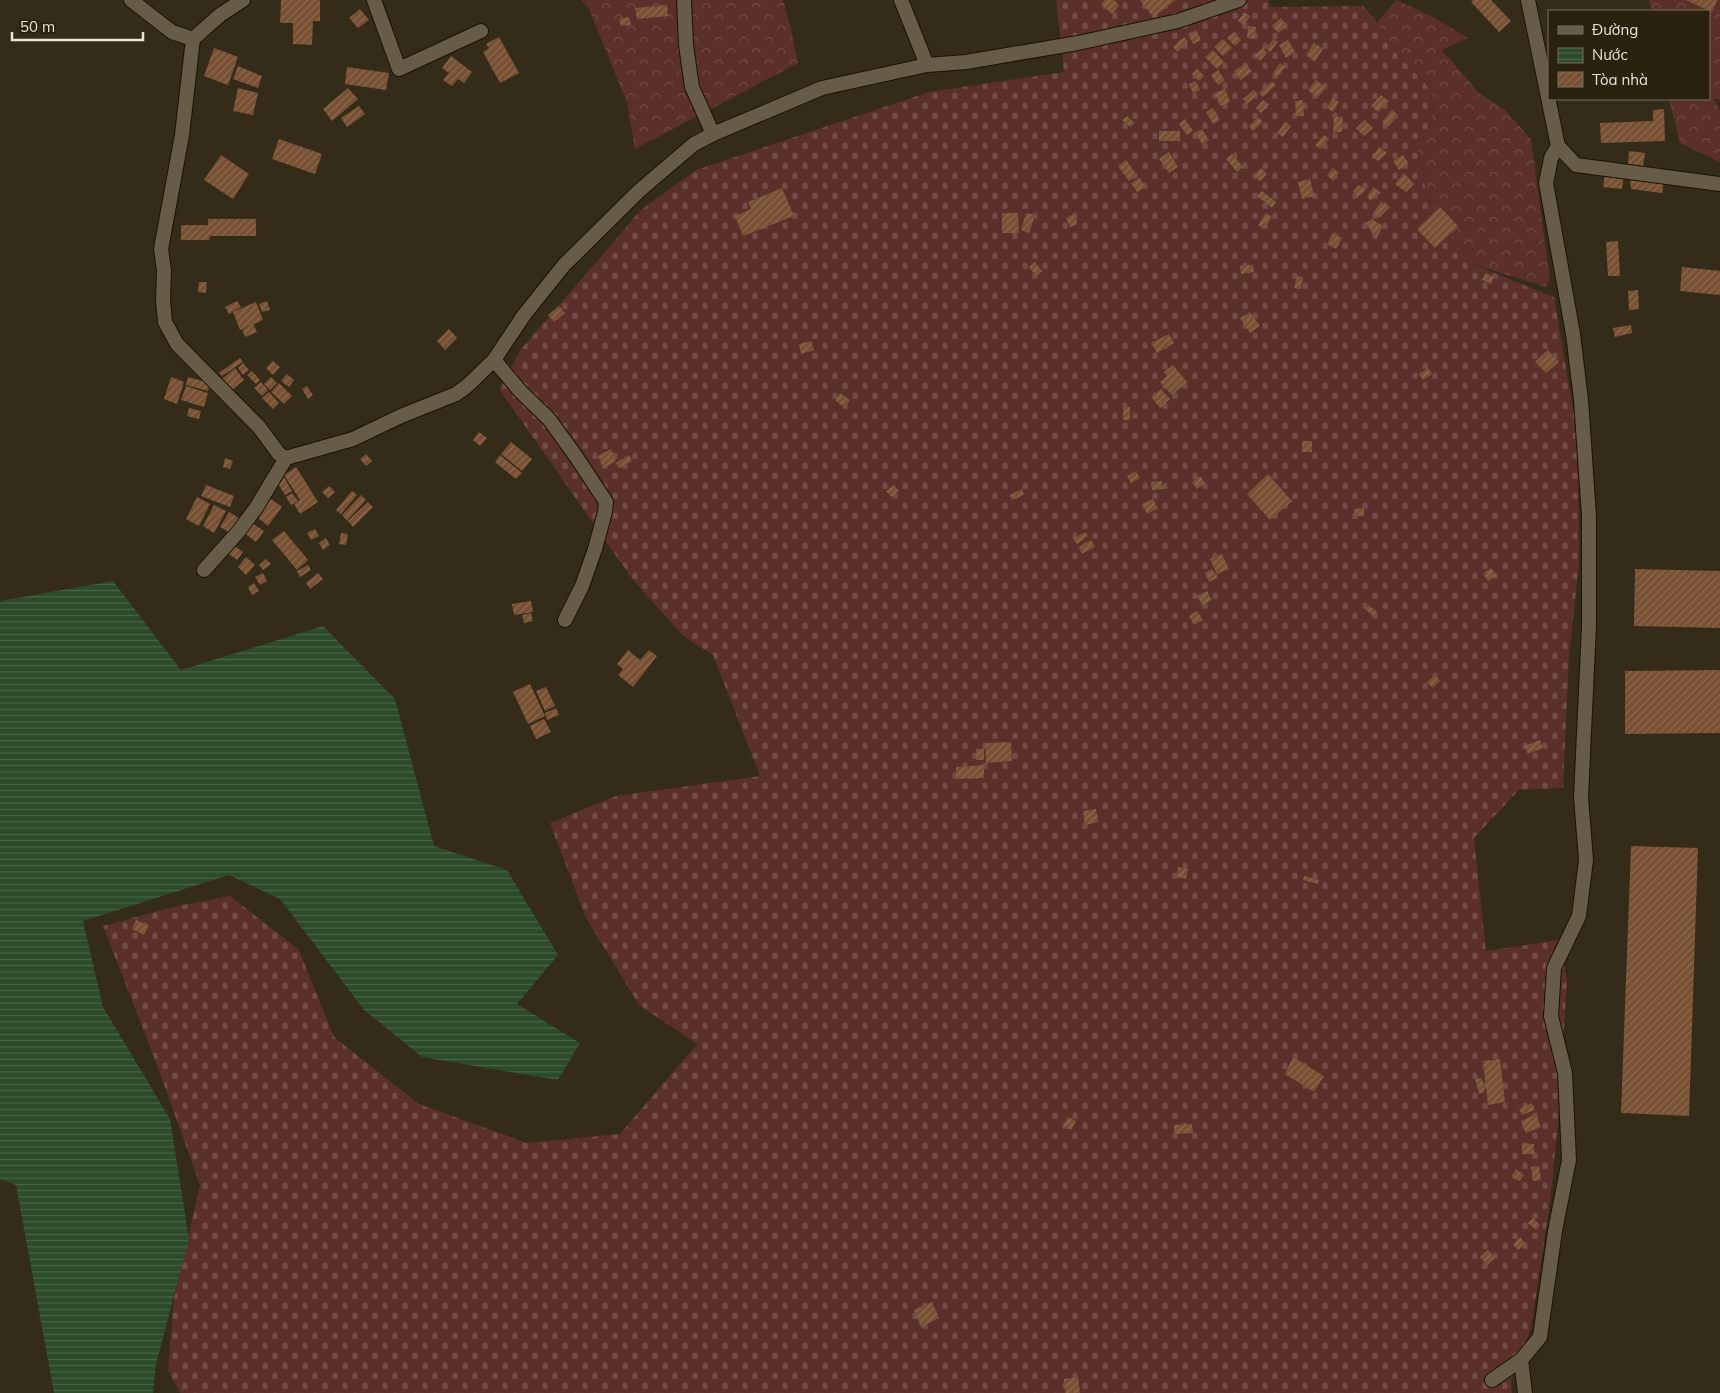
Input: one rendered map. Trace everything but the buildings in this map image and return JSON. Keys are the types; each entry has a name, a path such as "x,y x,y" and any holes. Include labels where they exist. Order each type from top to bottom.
{"street":[{"path":"131,0 172,32 192,39"},
{"path":"243,0 220,15 192,39 182,135 161,249 164,271 163,300 165,322 177,344 260,427 279,454 286,458"},
{"path":"374,0 399,69 481,30"},
{"path":"684,0 686,45 692,87 713,134"},
{"path":"902,0 927,65"},
{"path":"204,570 238,532 256,508 286,458 353,438 456,394 467,386 494,360 524,316 564,265 640,190 694,144 713,134 822,88 927,65 966,62 1087,41 1178,21 1239,0"},
{"path":"1528,0 1548,97"},
{"path":"1549,100 1558,146 1576,165 1720,184"},
{"path":"1492,1380 1521,1360 1540,1337 1555,1231 1569,1160 1565,1073 1551,1016 1554,968 1579,916 1586,860 1581,797 1589,626 1589,516 1583,418 1574,344 1546,183 1551,158 1558,146"},
{"path":"494,360 521,392 549,420 606,502 595,549 582,586 565,620"},
{"path":"1521,1360 1525,1393"}],"green space":[{"path":"581,0 783,0 798,63 635,149 627,103 589,9"},
{"path":"1056,0 1269,0 1270,7 1363,6 1377,22 1397,53 1431,90 1433,118 1418,149 1427,198 1472,264 1554,297 1578,438 1579,563 1569,657 1563,788 1519,790 1474,838 1486,951 1559,940 1567,980 1558,1123 1550,1203 1531,1328 1511,1380 1512,1393 180,1393 168,1371 174,1298 200,1185 157,1065 103,926 177,906 230,896 299,950 334,1037 419,1104 527,1143 620,1134 697,1044 639,1005 586,918 550,823 616,796 760,776 713,655 683,636 633,580 499,389 522,348 641,210 696,170 929,92 1064,72"},
{"path":"1396,0 1435,18 1468,38 1442,50 1479,93 1505,110 1531,139 1550,279 1546,287 1472,264 1427,198 1418,149 1433,118 1431,90 1397,53 1377,22"},
{"path":"1649,0 1720,0 1720,99 1714,99 1720,111 1720,162 1680,143 1669,100 1710,100 1710,10 1651,10"}],"water":[{"path":"113,581 181,670 323,626 395,699 434,846 507,870 558,955 517,1004 580,1043 558,1080 422,1057 364,1010 280,899 229,875 83,921 103,1007 170,1119 189,1239 156,1364 153,1393 54,1393 16,1185 0,1179 0,601"}]}
